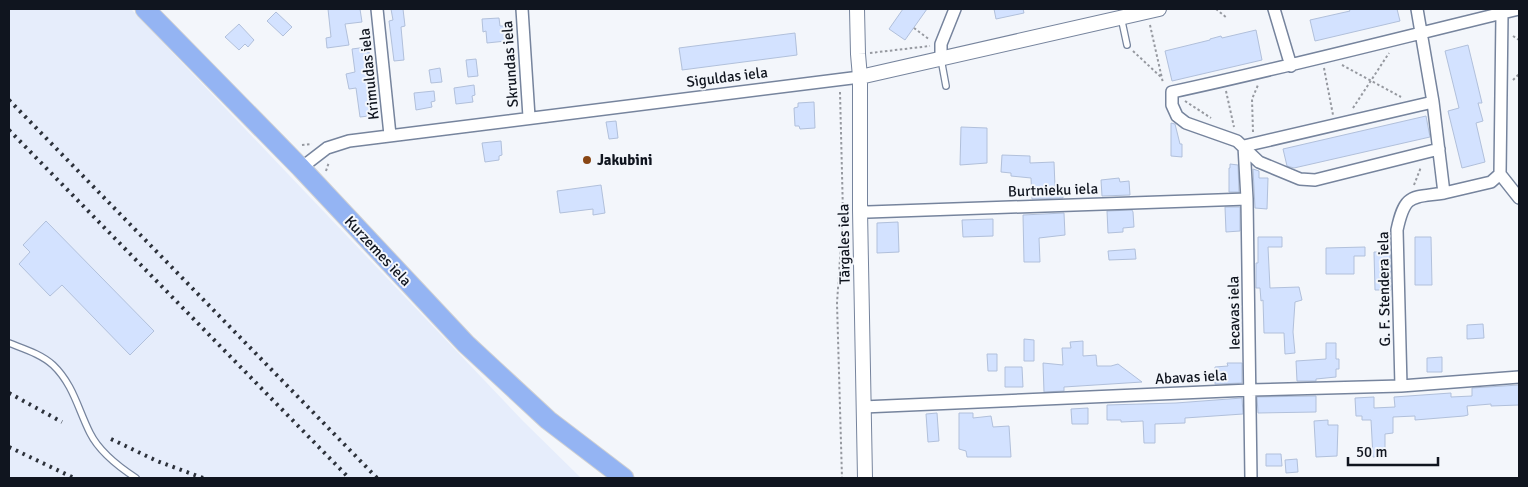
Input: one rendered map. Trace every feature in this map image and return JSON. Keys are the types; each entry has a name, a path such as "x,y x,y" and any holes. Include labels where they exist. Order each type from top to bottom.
{"highway":[{"name":"Kurzemes iela","path":"145,9 301,168 466,344 548,420 624,478"}],"street":[{"name":"Krimuldas iela","path":"377,9 390,135"},
{"name":"Skrundas iela","path":"522,9 529,117"},
{"name":"Tārgales iela","path":"857,9 860,77 860,210 865,478"},
{"path":"941,59 941,44 955,9"},
{"path":"1274,9 1291,66"},
{"path":"1417,9 1433,102 1444,193"},
{"path":"1433,102 1245,144 1186,123 1176,116 1172,105 1172,92 1291,66 1519,9"},
{"name":"Siguldas iela","path":"301,168 326,148 349,141 860,77 1153,10"},
{"path":"1502,14 1500,174 1519,198"},
{"path":"1245,144 1259,162 1300,179 1315,180 1440,150"},
{"name":"Iecavas iela","path":"1245,144 1251,478"},
{"path":"1413,198 1491,182 1500,174"},
{"name":"G. F. Stendera iela","path":"1401,386 1397,230 1401,210 1413,198"},
{"name":"Burtnieku iela","path":"860,210 868,212 1246,199"},
{"name":"Abavas iela","path":"863,407 1250,390 1401,386 1519,377"}],"lane":[{"path":"1121,17 1127,45"},
{"path":"941,59 946,86"},
{"path":"9,343 42,357 63,375 75,395 90,434 104,452 136,478"}],"path":[{"path":"1216,9 1227,18"},
{"path":"1153,10 1164,88 1212,119"},
{"path":"876,53 934,44 914,28"},
{"path":"1339,124 1398,38"},
{"path":"1127,45 1162,78"},
{"path":"1324,57 1371,80 1416,106"},
{"path":"1324,57 1339,124"},
{"path":"1245,144 1252,100 1264,72"},
{"path":"839,79 843,214 837,303 842,478"},
{"path":"1223,81 1245,144"},
{"path":"1413,198 1412,191 1426,153"}],"shaded area":[{"path":"9,9 131,9 523,421 581,478 9,478"}],"building":[{"path":"328,9 360,9 362,22 345,24 349,45 327,48 326,38 331,37"},
{"path":"391,9 403,9 405,26 401,27 404,60 394,61 389,21 393,20"},
{"path":"903,9 927,9 905,40 889,29"},
{"path":"994,9 1023,9 1024,13 996,19"},
{"path":"1349,9 1397,9 1400,21 1315,41 1310,20 1350,11"},
{"path":"276,12 292,27 283,36 267,21"},
{"path":"499,18 500,26 505,26 506,41 487,43 486,31 483,32 482,19"},
{"path":"239,24 254,40 248,47 245,44 239,50 225,37"},
{"path":"1256,30 1262,60 1172,81 1165,51 1221,36 1222,38"},
{"path":"795,33 797,55 682,70 679,48"},
{"path":"1468,45 1482,103 1478,103 1483,121 1476,123 1485,162 1462,168 1448,111 1459,108 1445,51"},
{"path":"367,47 377,115 360,117 356,88 349,89 346,74 355,72 352,49"},
{"path":"476,59 478,76 468,77 466,60"},
{"path":"440,68 442,82 431,83 429,70"},
{"path":"474,85 475,95 472,96 473,102 456,104 454,88"},
{"path":"434,91 435,101 431,102 432,107 416,110 414,93"},
{"path":"814,102 815,128 800,129 799,126 795,126 794,108 798,107 798,103"},
{"path":"1426,116 1430,137 1294,168 1287,166 1283,149"},
{"path":"616,121 618,138 609,139 606,122"},
{"path":"1171,123 1175,124 1180,144 1182,144 1182,157 1171,156"},
{"path":"961,127 987,128 987,163 960,165"},
{"path":"501,141 502,155 499,156 499,160 485,162 482,143"},
{"path":"1002,155 1030,156 1030,163 1054,162 1055,187 1063,187 1063,198 1032,199 1031,178 1011,176 1011,173 1001,172"},
{"path":"1230,164 1238,165 1239,192 1229,192"},
{"path":"1253,169 1259,171 1259,178 1268,178 1267,209 1255,208"},
{"path":"1119,178 1120,182 1129,181 1130,195 1102,196 1101,180"},
{"path":"601,185 605,213 593,215 593,209 560,213 557,191"},
{"path":"1225,207 1240,207 1240,231 1226,232"},
{"path":"1132,210 1134,227 1123,228 1123,232 1108,233 1107,211"},
{"path":"1064,213 1065,235 1039,238 1040,262 1024,262 1023,215"},
{"path":"993,219 993,236 963,237 962,220"},
{"path":"46,221 154,331 130,355 62,285 50,296 19,264 30,252 23,245"},
{"path":"898,222 899,252 877,253 877,223"},
{"path":"1258,237 1282,237 1282,247 1268,247 1270,288 1299,287 1302,300 1295,302 1293,332 1295,353 1285,354 1284,333 1264,333 1263,300 1261,301 1260,288 1256,288"},
{"path":"1415,237 1431,237 1432,285 1415,285"},
{"path":"1365,247 1365,256 1354,256 1354,274 1326,274 1326,248"},
{"path":"1135,249 1136,259 1109,260 1108,251"},
{"path":"1374,252 1390,252 1391,290 1375,290"},
{"path":"1483,324 1484,338 1467,339 1467,325"},
{"path":"1024,339 1034,340 1034,361 1024,361"},
{"path":"1083,341 1083,356 1096,355 1097,366 1118,364 1142,382 1064,387 1064,391 1044,392 1043,363 1063,365 1062,348 1071,348 1070,342"},
{"path":"1326,343 1336,343 1336,359 1339,359 1339,369 1336,369 1336,377 1316,379 1316,381 1297,381 1296,361 1326,359"},
{"path":"987,354 997,354 997,371 988,371"},
{"path":"1442,357 1442,372 1427,372 1427,358"},
{"path":"1227,363 1242,363 1242,383 1215,384 1215,367 1228,366"},
{"path":"1005,367 1022,367 1023,387 1005,387"},
{"path":"1519,385 1519,405 1491,406 1491,404 1467,406 1468,415 1464,416 1415,420 1415,416 1393,417 1393,433 1385,434 1385,456 1373,457 1371,420 1362,420 1362,416 1356,416 1355,398 1374,397 1374,408 1395,407 1394,397 1451,393 1451,397 1472,396 1472,388"},
{"path":"1316,396 1316,412 1258,413 1257,397"},
{"path":"1242,398 1243,414 1185,418 1185,423 1155,424 1155,443 1144,443 1143,421 1121,422 1121,420 1107,420 1107,405 1176,403"},
{"path":"1088,408 1088,424 1072,424 1071,409"},
{"path":"937,413 939,441 928,442 926,414"},
{"path":"959,413 973,413 973,418 991,416 993,427 1009,426 1011,457 967,457 966,451 959,449"},
{"path":"1328,420 1328,425 1338,425 1337,456 1316,457 1314,421"},
{"path":"1266,454 1281,454 1282,466 1266,466"},
{"path":"1297,459 1298,472 1286,473 1285,460"}],"railway":[{"path":"9,100 377,478"},
{"path":"9,130 349,478"},
{"path":"9,393 62,422"},
{"path":"111,439 157,461 203,478"},
{"path":"9,447 74,478"}],"place":[{"name":"Jakubini","path":"587,160"}]}
